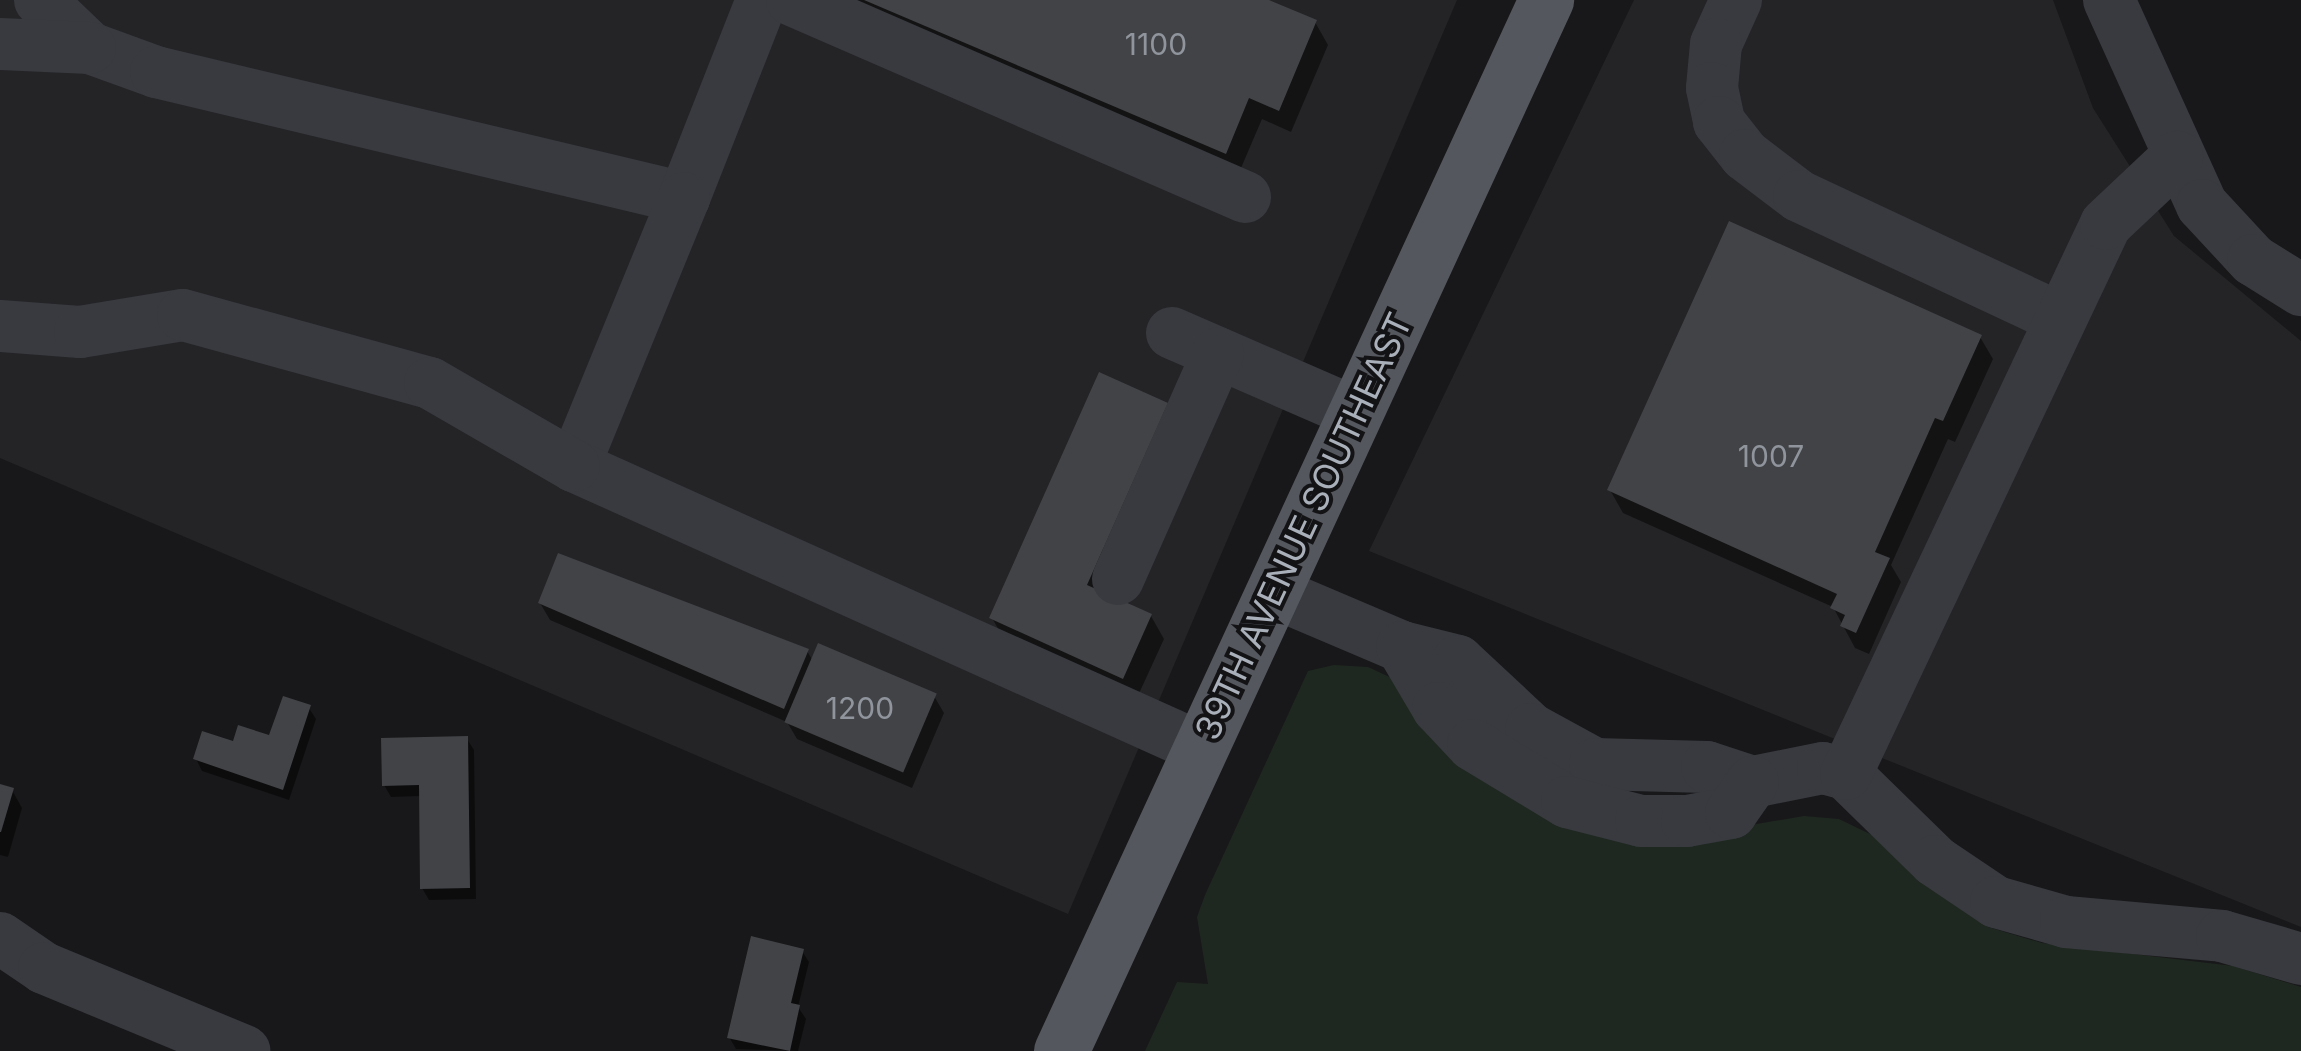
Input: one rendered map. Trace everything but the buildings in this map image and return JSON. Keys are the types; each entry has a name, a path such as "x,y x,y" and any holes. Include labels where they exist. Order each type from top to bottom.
{"main road":[{"name":"39TH AVENUE SOUTHEAST","path":"1061,1051 1275,593 1543,1"}],"lane":[{"path":"40,0 90,48"},
{"path":"574,466 762,0"},
{"path":"792,0 1245,197"},
{"path":"1736,0 1716,44 1712,88 1719,122 1744,154 1799,196 2060,318"},
{"path":"2110,0 2177,156 2223,231 2301,290"},
{"path":"0,44 90,48 156,72 684,198"},
{"path":"1846,774 2106,224 2177,156"},
{"path":"0,326 80,332 184,315 430,383 574,466 1201,748"},
{"path":"1118,579 1195,343 1356,413"},
{"path":"1275,593 1402,647 1438,708 1473,746 1567,802 1628,818 1687,821 1731,813 1752,782 1823,768 1846,774 1935,861 1996,902 2066,922 2222,936 2301,959"},
{"path":"0,938 44,968 244,1051"}],"shaded area":[{"path":"0,0 1457,0 1068,914 0,458"},
{"path":"1634,0 2053,0 2093,108 2174,236 2301,341 2301,927 1369,551"},
{"path":"1334,665 1368,667 1396,680 1412,700 1716,831 1804,816 1839,819 1872,835 1988,927 2042,943 2233,966 2301,987 2301,1051 1145,1051 1177,982 1208,984 1197,917 1205,895 1308,671"}]}
